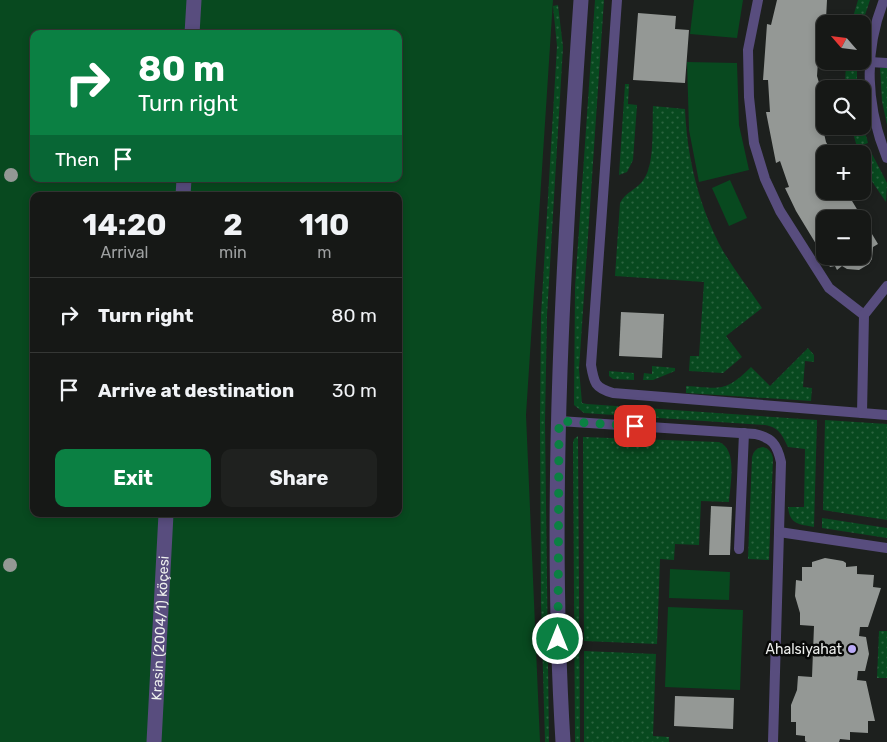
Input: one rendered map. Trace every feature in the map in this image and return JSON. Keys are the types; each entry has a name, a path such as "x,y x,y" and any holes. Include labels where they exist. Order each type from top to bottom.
{"street":[{"path":"192,30 194,0"},
{"path":"562,742 558,658 559,421 566,231 581,0"},
{"name":"Krasin (2004/1) köçesi","path":"154,742 166,517"}],"lane":[{"path":"617,0 592,365 593,379 597,386 613,393 887,415"},
{"path":"758,0 748,50 749,96 754,143 765,179 780,211 830,288 864,316"},
{"path":"871,49 884,0"},
{"path":"871,62 887,63"},
{"path":"869,70 872,113 887,158"},
{"path":"862,413 864,316 887,286"},
{"path":"559,421 744,432 766,437 774,443 781,462 773,742"},
{"path":"739,549 744,432"},
{"path":"779,532 887,548"}],"green space":[{"path":"0,0 553,0 526,415 540,742 0,742"},
{"path":"595,0 604,0 579,369 582,403 817,420 814,527 796,523 789,513 788,507 804,507 805,449 788,447 782,436 774,428 765,425 584,413 574,405 575,287"},
{"path":"694,0 743,0 737,38 690,34"},
{"path":"858,0 870,0 865,15 854,15"},
{"path":"558,5 563,47 547,315 545,422 549,742 545,742 541,603 541,315 557,46 553,6"},
{"path":"687,62 737,63 739,125 749,170 699,182 689,130"},
{"path":"880,68 887,68 887,125 882,101"},
{"path":"846,70 857,70 857,80 845,80"},
{"path":"625,84 629,84 628,104 637,105 633,160 627,172 619,175"},
{"path":"653,106 685,109 688,146 696,182 707,217 723,251 762,308 726,336 742,357 723,373 689,371 690,356 699,356 704,282 615,276 620,203 625,196 641,183 648,172 653,134"},
{"path":"854,135 866,135 868,143 856,145"},
{"path":"871,152 887,183 886,202 871,180"},
{"path":"730,180 747,218 729,226 712,188"},
{"path":"808,348 814,355 814,362 805,361 803,387 812,388 811,401 686,393 686,386 715,388 728,385 751,367 770,386"},
{"path":"652,366 675,368 675,371 653,380 643,380 644,373 652,374"},
{"path":"609,371 634,373 634,380 613,379 609,376"},
{"path":"825,420 887,424 887,520 823,510"},
{"path":"578,436 580,742 575,742 573,443 574,439"},
{"path":"583,437 719,442 729,452 731,477 729,502 701,501 699,545 675,544 674,560 660,559 657,644 584,641"},
{"path":"763,447 769,451 773,458 769,560 748,559 752,457 756,450"},
{"path":"822,518 887,528 887,538 822,528"},
{"path":"670,569 730,572 729,600 669,598"},
{"path":"668,607 743,610 740,690 665,687"},
{"path":"879,631 887,631 887,678 877,678"},
{"path":"584,651 656,654 653,736 669,737 669,742 584,742"}],"building":[{"path":"777,0 827,0 826,15 816,15 816,70 818,80 816,80 816,135 824,135 828,145 816,145 816,200 851,200 857,210 816,210 816,244 796,211 785,188 789,187 780,161 776,163 766,112 770,112 768,80 763,80 767,24 771,25"},
{"path":"638,13 676,16 675,29 689,30 685,83 633,80"},
{"path":"11,168 16,170 18,175 16,180 11,182 6,180 4,175 6,170"},
{"path":"871,232 878,244 873,247 871,261"},
{"path":"829,265 867,265 859,270 847,269 842,266 837,270 835,266 830,267"},
{"path":"621,312 664,314 662,358 619,356"},
{"path":"711,506 732,507 730,555 709,555"},
{"path":"10,558 15,560 17,565 15,570 10,572 5,570 3,565 5,560"},
{"path":"825,558 843,561 846,563 846,567 857,566 857,574 874,575 873,587 881,588 868,627 860,627 859,636 866,637 869,654 865,671 858,671 857,680 866,681 875,721 868,721 868,733 850,732 850,740 807,742 805,741 805,736 796,735 796,722 791,722 791,705 797,690 798,676 812,677 814,626 800,625 800,613 795,596 796,580 802,581 802,567 812,567 812,562"},
{"path":"675,696 734,698 733,729 674,726"}],"place":[{"name":"Ahalsiyahat","path":"852,649"}],"route":[{"path":"558,639 559,421 635,426"}]}
